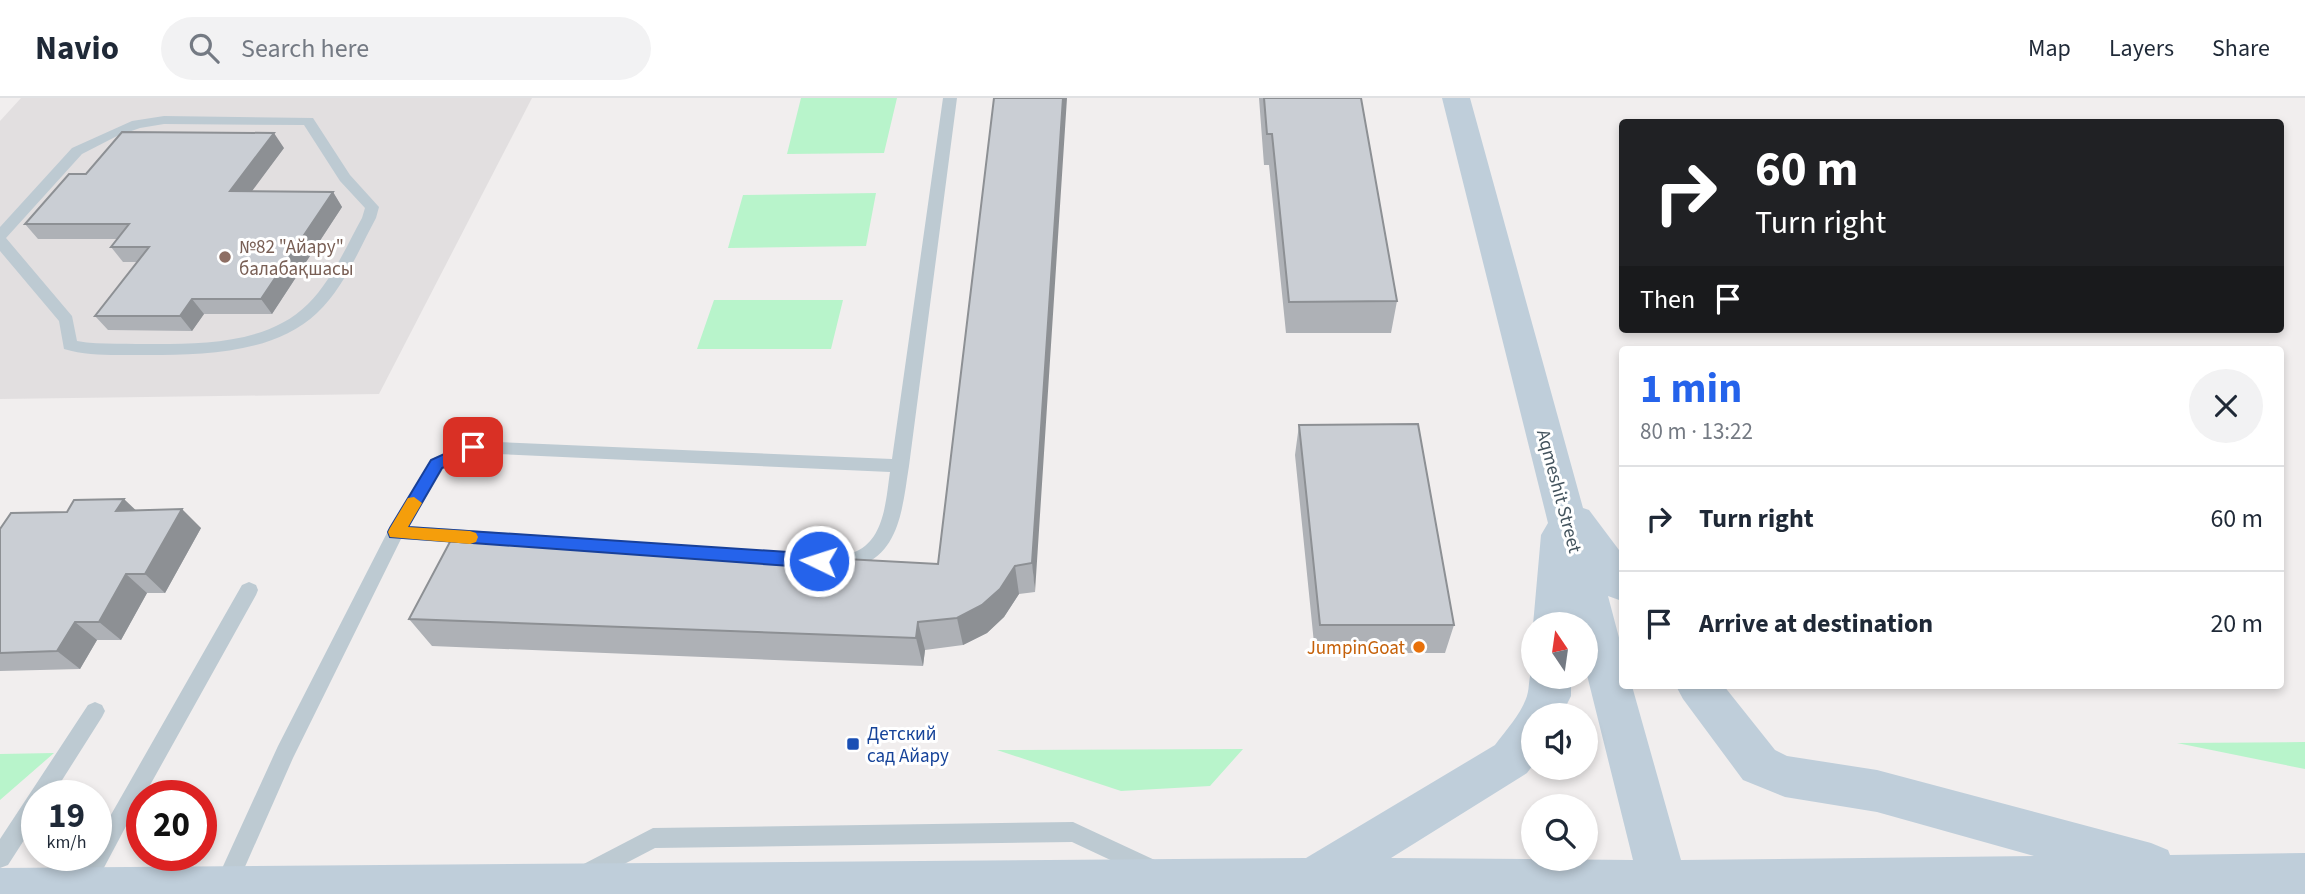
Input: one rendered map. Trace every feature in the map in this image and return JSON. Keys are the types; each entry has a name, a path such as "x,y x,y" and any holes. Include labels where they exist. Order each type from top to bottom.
{"street":[{"name":"Aqmeshit Street","path":"1456,98 1664,889"},
{"path":"1563,505 1619,580"},
{"path":"1555,612 1563,505"},
{"path":"1700,689 1759,765 1785,776 1877,791 2194,877"},
{"path":"1312,881 1511,759 1521,746"},
{"path":"0,891 295,891 1176,881 1312,881 1664,889 2040,887 2194,877 2305,876"}],"lane":[{"path":"818,561 845,563 877,550 888,534 900,466 950,98"},
{"path":"0,236 77,151 112,132 137,124 164,120 308,121 345,178 368,199 372,207 369,218 335,276 311,310 282,329 248,343 218,347 88,349 70,345 67,320 0,241"},
{"path":"223,889 285,753 396,532 437,464 473,447 900,466"},
{"path":"396,532 627,548"},
{"path":"80,890 248,590"},
{"path":"50,780 95,711"},
{"path":"0,859 21,826"}],"shaded area":[{"name":"№82 \"Айару\" балабақшасы","path":"21,98 532,98 379,394 0,399 0,121"}],"green space":[{"path":"801,98 897,98 884,153 787,154"},
{"path":"876,193 866,246 728,248 743,195"},
{"path":"714,300 843,300 831,349 697,349"},
{"path":"2305,742 2305,769 2177,743"},
{"path":"1243,749 1210,786 1121,791 997,750"},
{"path":"54,753 0,800 0,754"}],"building":[{"path":"994,98 1063,98 1032,563 1015,566 1000,589 982,605 957,618 918,622 916,638 409,619 452,538 938,564"},
{"path":"1264,98 1361,98 1397,301 1289,302 1272,134 1267,134"},
{"path":"122,132 274,133 230,191 333,192 261,299 192,299 180,316 95,316 149,247 111,247 129,224 25,224 69,174 86,174"},
{"path":"1418,424 1454,625 1320,625 1299,425"},
{"path":"124,499 116,511 182,509 145,574 126,574 99,622 75,622 57,651 0,653 0,529 11,513 67,512 74,500"}],"slow traffic":[{"path":"414,503 396,532 470,537"}],"place":[{"name":"№82 \"Айару\" балабақшасы","path":"225,257"},
{"name":"JumpinGoat","path":"1419,647"},
{"name":"Детский сад Айару","path":"853,744"}],"route":[{"path":"473,447 455,453 437,464 396,532 819,561"}]}
